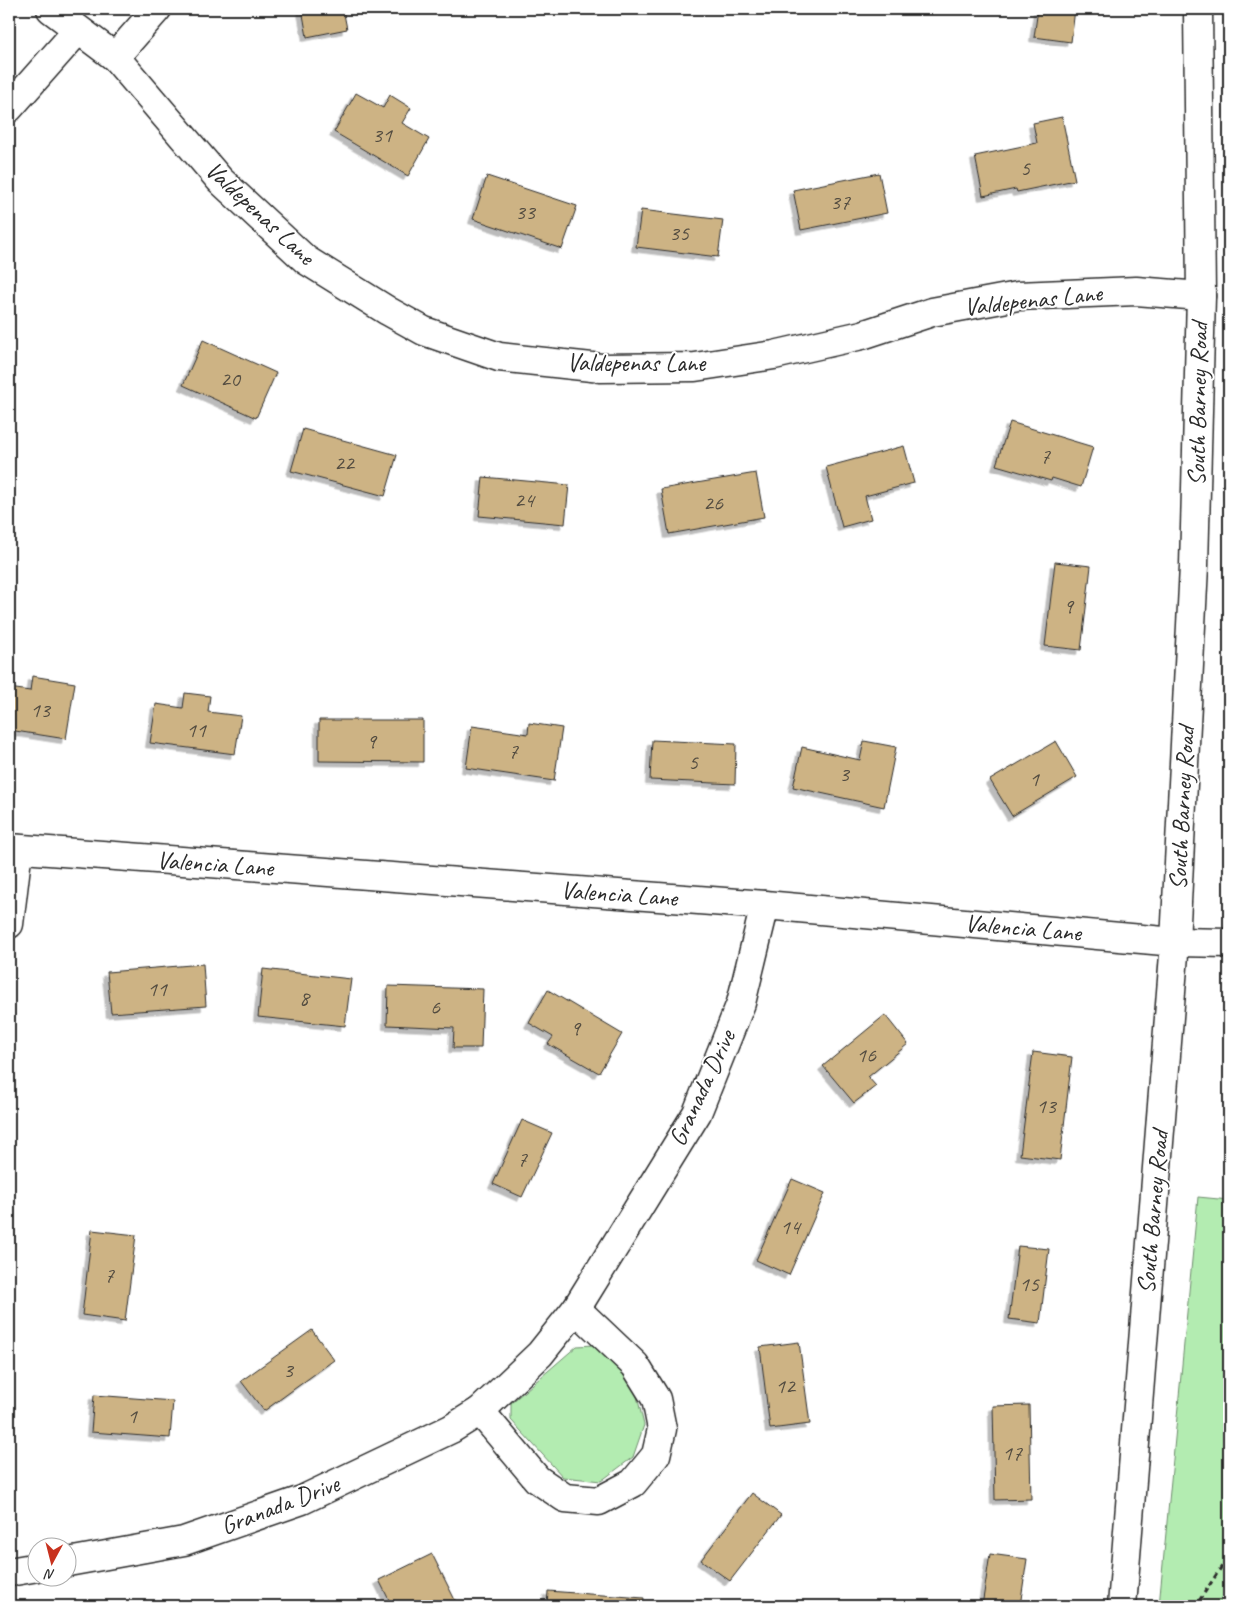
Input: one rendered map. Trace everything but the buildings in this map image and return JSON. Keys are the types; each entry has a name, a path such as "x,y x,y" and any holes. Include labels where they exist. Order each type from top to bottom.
{"street":[{"name":"Valdepenas Lane","path":"51,9 115,57 220,180 306,260 424,331 500,356 601,368 695,366 774,355 862,334 932,312 1018,296 1136,290 1201,296"},
{"path":"115,57 157,9"},
{"name":"South Barney Road","path":"1122,1606 1175,942 1194,566 1201,296 1198,9"},
{"path":"9,108 78,30"},
{"path":"9,924 13,849"},
{"name":"Valencia Lane","path":"13,849 764,906 1175,942 1229,943"},
{"name":"Granada Drive","path":"78,1560 184,1541 302,1500 451,1429 480,1411 540,1354 576,1309 697,1113 741,1004 764,906"},
{"path":"480,1411 537,1480 565,1498 599,1501 633,1483 656,1455 662,1429 656,1399 635,1364 576,1309"},
{"path":"9,1572 28,1569"}],"path":[{"path":"1192,1606 1199,1601 1226,1560 1229,1560"}],"green space":[{"path":"1198,1197 1229,1200 1229,1606 1159,1606"},
{"path":"594,1345 617,1366 636,1392 644,1425 633,1457 601,1481 563,1477 511,1420 511,1403 577,1346"}]}
